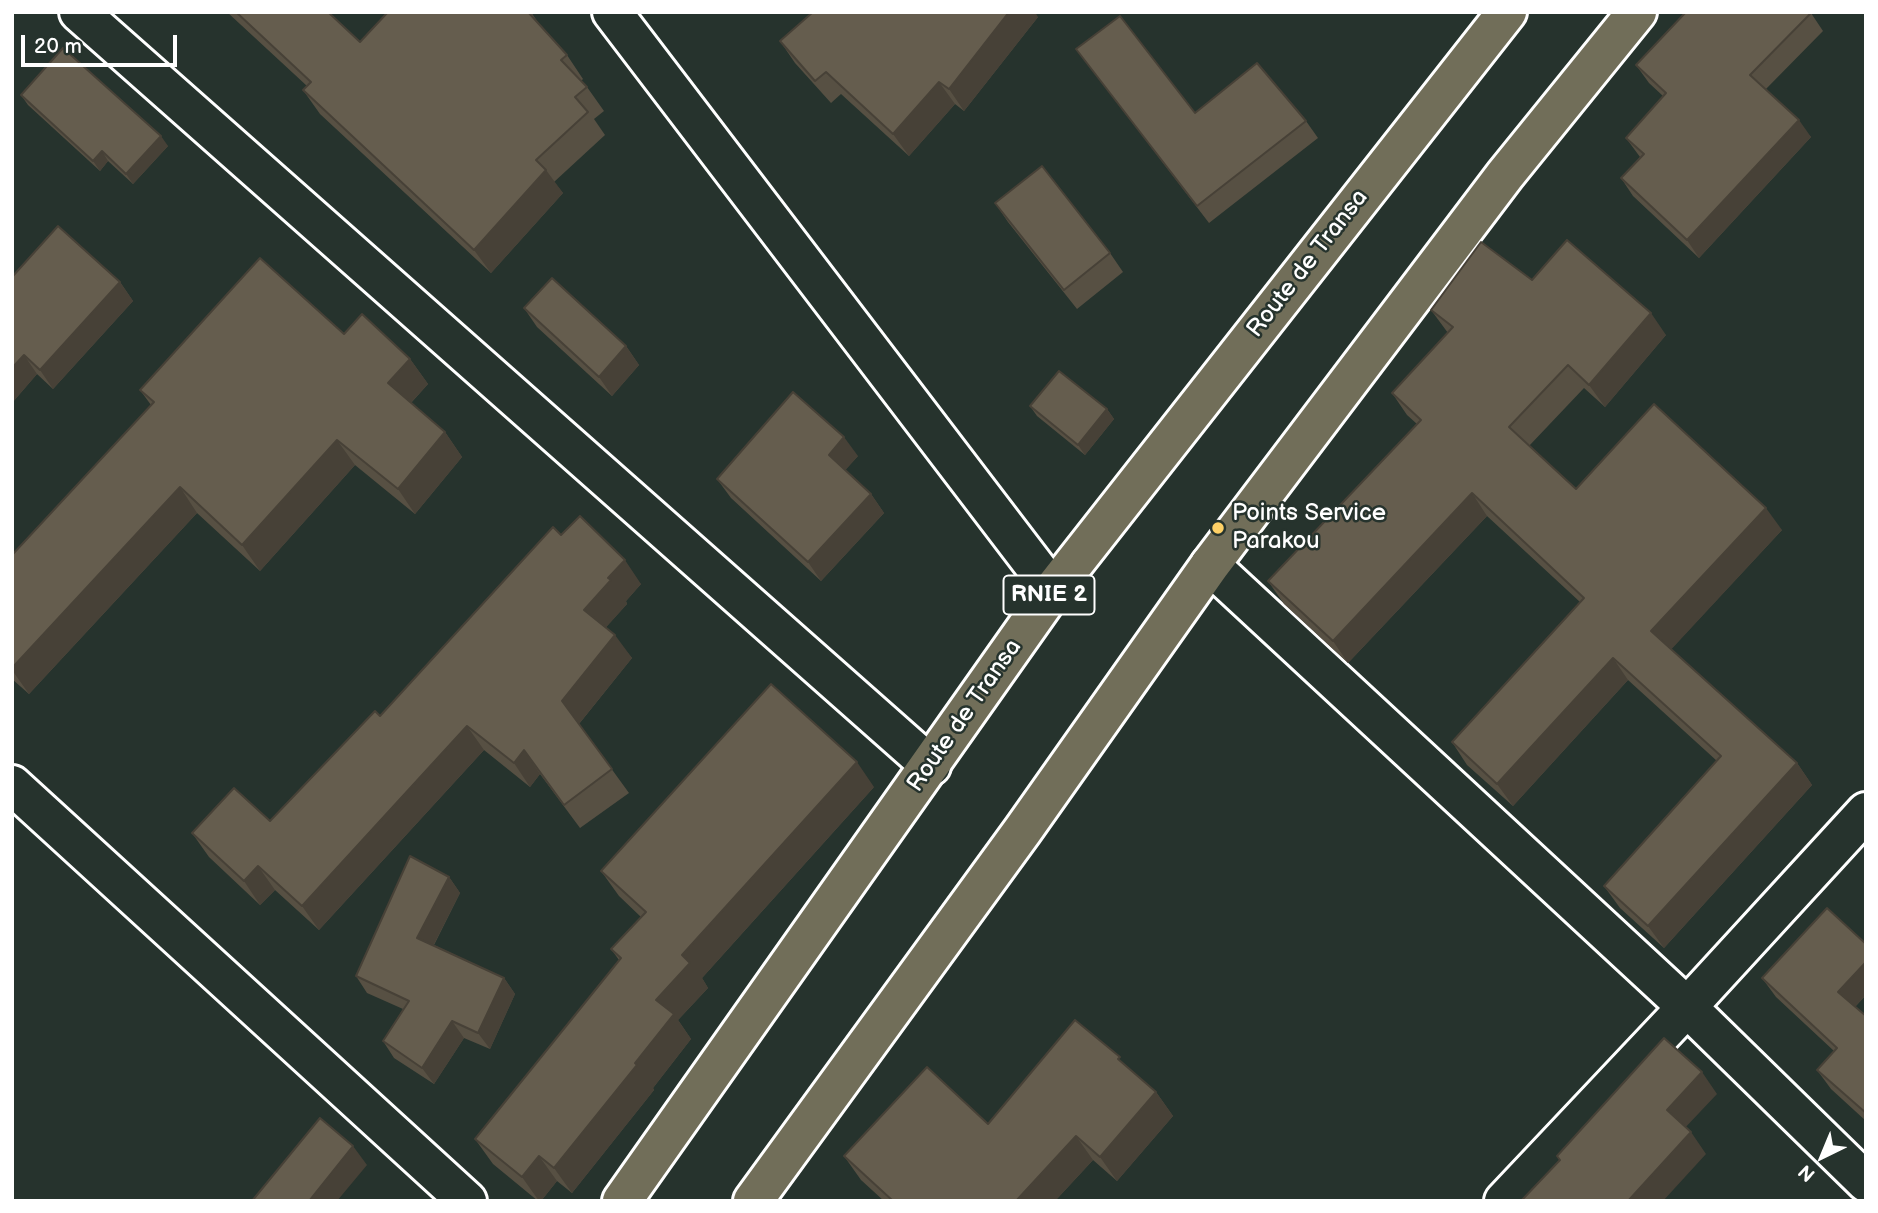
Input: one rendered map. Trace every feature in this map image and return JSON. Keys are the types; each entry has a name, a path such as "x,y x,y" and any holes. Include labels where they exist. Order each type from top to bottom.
{"main road":[{"name":"Route de Transa","path":"622,1201 1053,590 1507,12"},
{"path":"753,1201 1023,830 1210,565 1505,175 1637,12"}],"street":[{"path":"79,12 931,766"},
{"path":"612,12 1053,590"},
{"path":"1210,565 1687,1007 1866,1182"},
{"path":"12,785 467,1201"},
{"path":"1504,1201 1687,1007 1866,811"}],"building":[{"path":"236,12 328,12 360,42 388,12 528,12 567,55 561,60 587,87 575,97 588,112 536,160 546,170 474,250 303,90 311,82"},
{"path":"813,12 1009,12 949,89 939,82 893,134 826,72 815,81 780,41"},
{"path":"1686,12 1811,13 1750,75 1799,120 1687,240 1621,178 1644,154 1626,138 1666,93 1636,65"},
{"path":"1120,16 1195,113 1257,63 1306,121 1197,206 1076,49"},
{"path":"63,48 161,136 126,174 102,151 93,161 21,95"},
{"path":"1042,166 1110,253 1064,290 995,203"},
{"path":"58,226 120,282 40,370 24,355 12,368 12,277"},
{"path":"1567,240 1651,313 1589,385 1568,365 1509,427 1576,489 1654,404 1766,508 1651,631 1797,763 1648,926 1604,886 1721,756 1613,658 1497,784 1452,742 1584,598 1472,493 1333,641 1268,581 1421,420 1392,393 1453,327 1431,310 1481,242 1532,280"},
{"path":"260,258 344,334 362,314 410,359 388,383 445,432 398,489 337,440 242,545 180,487 12,668 12,555 154,402 140,390"},
{"path":"552,278 626,346 599,377 524,308"},
{"path":"1059,371 1107,409 1078,445 1030,406"},
{"path":"793,392 844,437 829,455 871,494 808,562 717,479"},
{"path":"580,516 625,560 584,610 615,635 562,701 612,769 564,805 524,750 514,763 467,726 302,906 258,866 244,881 192,833 234,788 270,821 375,711 380,716 553,527 561,535"},
{"path":"771,684 857,762 682,955 690,963 656,1000 674,1014 635,1063 637,1065 554,1168 539,1156 522,1177 475,1139 621,958 611,949 646,912 601,871"},
{"path":"410,856 449,877 417,938 504,978 478,1033 452,1021 422,1068 383,1041 409,1001 356,976"},
{"path":"1827,908 1866,944 1866,962 1838,992 1866,1016 1866,1113 1817,1070 1837,1048 1762,978"},
{"path":"1075,1020 1120,1057 1118,1059 1156,1092 1100,1157 1076,1136 1016,1201 893,1201 844,1156 927,1067 988,1124"},
{"path":"1664,1038 1702,1072 1667,1110 1691,1132 1628,1201 1521,1201 1560,1160 1557,1156"},
{"path":"320,1118 353,1146 309,1201 252,1201"}],"place":[{"name":"Points Service Parakou","path":"1218,528"}]}
